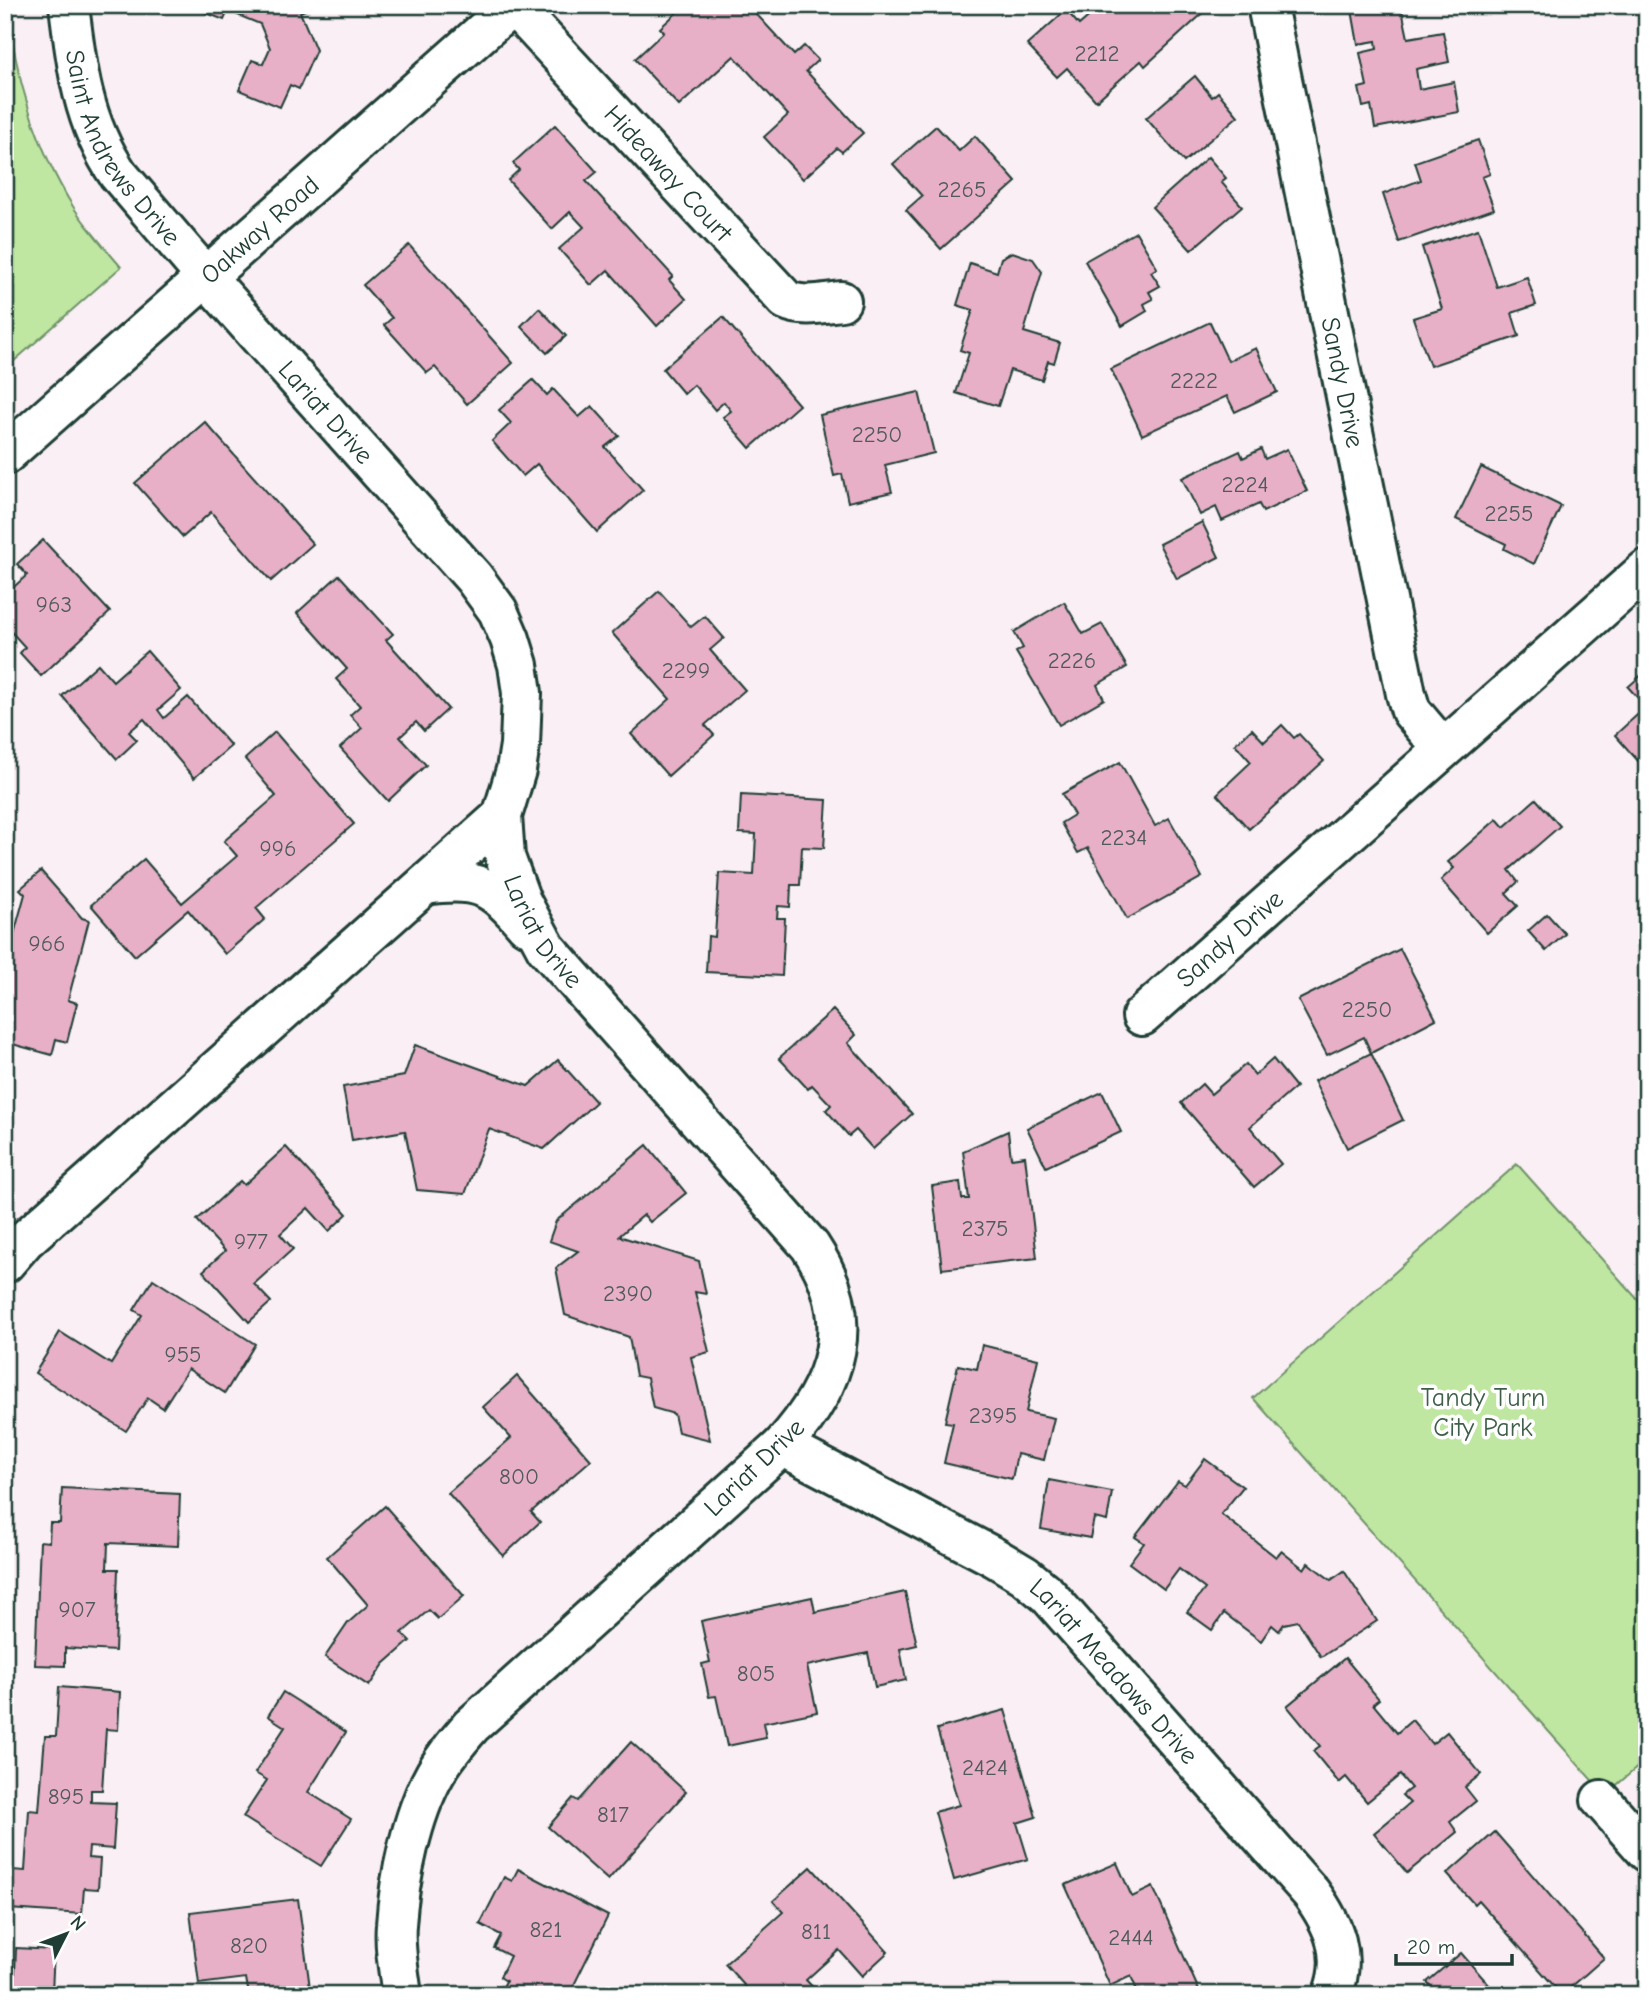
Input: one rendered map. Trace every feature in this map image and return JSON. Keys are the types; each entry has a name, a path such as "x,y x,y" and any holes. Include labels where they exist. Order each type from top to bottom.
{"street":[{"name":"Saint Andrews Drive","path":"69,5 81,92 106,157 206,276"},
{"name":"Oakway Road","path":"5,455 513,5"},
{"name":"Hideaway Court","path":"513,5 786,300 804,305 841,301"},
{"name":"Sandy Drive","path":"1268,5 1406,694 1411,710 1443,749"},
{"name":"Lariat Drive","path":"206,276 474,578 498,611 518,665 522,693 523,718 516,770 502,816 505,857 512,881 546,948 810,1246 824,1267 833,1290 837,1321 831,1374 803,1423 782,1446 471,1726 449,1751 434,1774 420,1807 402,1881 396,1926 402,1995"},
{"name":"Sandy Drive","path":"1142,1016 1647,569"},
{"path":"5,1263 24,1240 502,816"},
{"path":"425,885 456,881 479,885 495,893 510,906 546,948"},
{"name":"Lariat Meadows Drive","path":"782,1446 993,1557 1024,1575 1047,1594 1302,1883 1328,1917 1340,1962 1332,1995"},
{"path":"1601,1800 1647,1852"}],"green space":[{"path":"5,5 8,5 16,58 29,111 49,162 74,208 121,267 5,369"},
{"name":"Tandy Turn City Park","path":"1517,1164 1647,1310 1647,1759 1605,1795 1253,1398"}],"building":[{"path":"187,5 317,5 300,12 316,50 299,89 290,85 280,107 239,90 252,60 263,64 270,48 260,24 228,11 224,20"},
{"path":"685,5 748,5 794,55 804,46 818,60 806,71 863,133 842,152 837,148 803,179 764,137 788,115 734,56 679,106 635,59 664,32 660,28"},
{"path":"1102,5 1212,5 1145,66 1141,61 1096,101 1067,68 1057,77 1027,45 1066,10 1079,25"},
{"path":"1377,5 1401,5 1408,38 1443,32 1449,62 1416,69 1419,89 1454,82 1459,112 1375,128 1371,105 1363,107 1359,88 1367,86 1360,53 1377,49 1376,41 1358,44 1352,10"},
{"path":"1195,76 1212,97 1218,92 1238,116 1184,162 1146,118"},
{"path":"555,125 597,172 586,181 673,276 669,280 686,299 657,326 608,270 591,285 559,249 584,227 570,212 552,229 508,180 519,170 513,163"},
{"path":"936,126 959,151 975,136 1016,182 941,249 906,210 922,196 893,164"},
{"path":"1478,140 1490,174 1482,177 1494,209 1399,242 1383,194 1421,180 1415,162"},
{"path":"1208,157 1226,178 1221,182 1242,206 1191,250 1152,207"},
{"path":"1478,229 1497,287 1527,277 1536,305 1512,313 1519,336 1430,366 1413,318 1442,309 1422,247"},
{"path":"1136,232 1157,268 1151,272 1160,286 1149,292 1153,299 1144,304 1147,311 1122,326 1085,261"},
{"path":"409,245 513,363 467,404 435,367 427,373 384,325 392,318 363,285"},
{"path":"1012,252 1033,259 1042,272 1024,332 1060,343 1054,363 1048,361 1042,380 1010,370 998,406 956,393 969,353 960,350 973,310 957,305 970,263 997,272 1001,258"},
{"path":"539,308 566,336 547,353 521,326"},
{"path":"723,317 799,405 750,448 723,417 731,411 724,402 715,410 694,385 684,394 663,369"},
{"path":"1210,322 1228,361 1256,348 1277,392 1235,412 1227,396 1142,435 1111,369"},
{"path":"533,380 547,395 553,389 579,417 592,406 619,436 605,447 643,490 597,532 537,464 523,476 492,441 511,423 499,410"},
{"path":"919,392 934,453 885,465 892,492 848,502 842,474 834,476 820,415"},
{"path":"205,422 313,544 271,581 211,512 183,537 135,483"},
{"path":"1261,449 1265,459 1287,449 1307,491 1263,512 1259,504 1222,521 1216,507 1200,515 1182,478 1240,451 1243,458"},
{"path":"1481,467 1561,506 1534,564 1504,549 1506,544 1456,519"},
{"path":"1202,522 1219,557 1177,579 1159,544"},
{"path":"43,540 110,612 41,676 20,653 25,647 5,625 5,595 27,575 17,564"},
{"path":"339,575 393,634 386,640 448,709 424,731 416,722 400,737 426,765 388,801 340,748 362,728 350,715 360,706 336,679 347,669 297,613"},
{"path":"659,591 691,627 705,616 724,638 710,650 745,690 705,725 714,735 668,776 631,734 670,699 612,633"},
{"path":"1064,602 1083,634 1102,624 1127,667 1097,685 1104,699 1059,725 1016,652 1023,648 1014,632"},
{"path":"147,651 181,690 158,710 164,718 188,697 231,746 194,778 144,719 129,732 137,740 117,759 62,696 98,664 113,681"},
{"path":"1647,670 1647,771 1615,735 1646,707 1628,687"},
{"path":"1282,725 1294,738 1299,734 1324,761 1249,829 1217,794 1251,762 1235,744 1252,729 1264,742"},
{"path":"275,732 354,824 256,908 265,919 225,954 188,910 135,956 91,905 144,859 182,903 237,856 224,841 276,796 245,759"},
{"path":"1120,762 1155,826 1169,818 1202,877 1127,919 1088,848 1078,853 1061,823 1074,815 1062,794"},
{"path":"741,795 827,800 824,848 802,847 800,885 791,885 790,907 778,906 777,918 785,918 782,976 706,972 708,936 715,937 719,873 754,875 756,834 739,833"},
{"path":"1536,799 1560,826 1509,870 1518,882 1506,893 1518,906 1487,933 1441,880 1454,868 1448,862 1497,819 1504,827"},
{"path":"41,871 82,918 89,920 68,1000 77,1003 67,1042 56,1039 52,1055 5,1042 5,967 25,894 20,889"},
{"path":"1547,914 1565,934 1546,951 1528,931"},
{"path":"1400,949 1436,1019 1371,1053 1364,1037 1327,1055 1298,1000"},
{"path":"833,1010 856,1035 848,1043 912,1114 873,1149 856,1130 849,1136 826,1110 831,1105 812,1085 808,1089 779,1058"},
{"path":"415,1045 528,1086 558,1060 596,1102 544,1149 489,1129 465,1194 417,1190 405,1131 352,1140 343,1087 404,1076"},
{"path":"1371,1053 1403,1120 1347,1148 1314,1081"},
{"path":"1273,1059 1296,1087 1250,1127 1281,1164 1254,1187 1181,1103 1202,1084 1211,1094 1246,1064 1255,1075"},
{"path":"1102,1092 1121,1132 1046,1167 1027,1128"},
{"path":"1008,1131 1011,1158 1025,1156 1037,1258 942,1269 932,1186 960,1182 962,1199 969,1199 963,1151"},
{"path":"647,1145 686,1193 650,1222 644,1215 619,1236 699,1261 706,1294 695,1292 709,1352 691,1357 710,1440 678,1432 674,1414 653,1408 647,1378 636,1376 629,1337 565,1315 556,1268 578,1251 549,1241 556,1221"},
{"path":"286,1147 347,1214 329,1231 308,1208 280,1234 293,1249 254,1284 271,1302 249,1322 203,1271 225,1251 197,1220 240,1181 244,1185"},
{"path":"153,1279 255,1344 225,1393 188,1369 163,1408 148,1398 126,1431 35,1373 60,1332 111,1364 142,1315 134,1310"},
{"path":"982,1345 1038,1359 1026,1412 1054,1418 1044,1460 1017,1454 1012,1479 944,1463 953,1423 945,1422 958,1365 977,1369"},
{"path":"517,1376 591,1460 531,1512 540,1522 503,1556 448,1493 511,1438 483,1407"},
{"path":"1205,1459 1243,1487 1221,1514 1276,1557 1281,1551 1304,1569 1308,1563 1331,1580 1344,1571 1377,1621 1321,1657 1298,1621 1284,1624 1279,1631 1272,1625 1261,1641 1224,1613 1212,1630 1187,1612 1205,1589 1179,1569 1164,1589 1129,1563 1144,1543 1135,1537 1178,1481 1185,1485"},
{"path":"1049,1480 1112,1492 1107,1521 1094,1518 1090,1538 1041,1529"},
{"path":"62,1488 180,1494 178,1546 108,1543 107,1569 118,1569 115,1651 65,1648 65,1666 35,1665 40,1541 49,1542 50,1523 60,1523"},
{"path":"385,1506 464,1596 438,1619 429,1610 402,1633 410,1641 384,1664 369,1686 325,1657 348,1623 368,1605 327,1557"},
{"path":"905,1592 917,1645 900,1649 906,1680 875,1687 868,1653 807,1666 817,1712 763,1723 766,1738 727,1746 716,1696 709,1697 702,1664 710,1662 701,1621 812,1597 815,1612"},
{"path":"1345,1658 1379,1699 1373,1704 1397,1733 1412,1720 1432,1744 1447,1732 1481,1774 1465,1787 1476,1801 1450,1822 1457,1832 1407,1873 1374,1833 1410,1803 1402,1795 1411,1788 1400,1775 1367,1802 1346,1777 1339,1783 1313,1751 1320,1746 1287,1706"},
{"path":"59,1687 120,1692 118,1730 106,1729 102,1790 91,1790 91,1802 116,1803 113,1849 89,1847 88,1858 100,1859 98,1889 84,1888 82,1914 9,1909 12,1870 25,1871 29,1810 39,1811 45,1736 56,1736"},
{"path":"283,1692 346,1732 308,1792 351,1819 321,1866 243,1817 267,1780 255,1773 285,1727 268,1716"},
{"path":"1005,1710 1036,1817 1017,1823 1028,1859 954,1880 935,1812 959,1805 937,1729"},
{"path":"631,1742 686,1792 608,1880 548,1827 573,1798 578,1801"},
{"path":"1495,1832 1604,1958 1562,1995 1478,1900 1474,1904 1447,1874"},
{"path":"1117,1863 1132,1897 1153,1887 1201,1995 1139,1995 1131,1976 1110,1986 1065,1885"},
{"path":"811,1867 888,1952 862,1976 839,1950 806,1980 818,1995 753,1995 725,1964 783,1912 773,1901"},
{"path":"518,1869 608,1916 569,1995 499,1995 506,1981 500,1977 510,1956 494,1948 501,1935 480,1924 504,1877 512,1881"},
{"path":"298,1899 311,1995 249,1995 246,1978 199,1984 190,1912"},
{"path":"16,1948 54,1950 52,1992 81,1995 14,1995"},
{"path":"1461,1953 1498,1995 1439,1995 1427,1982"}]}
